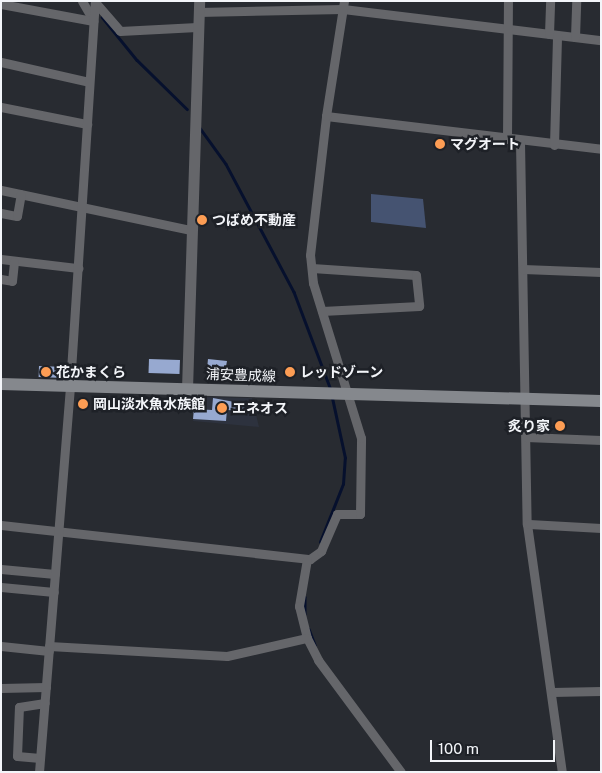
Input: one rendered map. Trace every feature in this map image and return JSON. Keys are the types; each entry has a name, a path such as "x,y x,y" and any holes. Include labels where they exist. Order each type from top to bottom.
{"main road":[{"name":"浦安豊成線","path":"1,384 601,401"}],"street":[{"path":"82,1 93,21"},
{"path":"507,139 508,1"},
{"path":"550,1 553,34 554,145"},
{"path":"575,37 576,1"},
{"path":"39,772 70,386 95,2"},
{"path":"95,2 120,31 197,27"},
{"path":"1,4 93,21"},
{"path":"344,5 326,116 310,255 313,282 350,394 361,438 363,508 356,515 337,514 326,543 310,559 299,606 307,638 318,660 401,772"},
{"path":"187,389 190,230 198,6 344,5 601,40"},
{"path":"1,62 89,82"},
{"path":"1,107 87,124"},
{"path":"326,116 520,142 601,149"},
{"path":"520,142 530,549 562,772"},
{"path":"1,190 190,230"},
{"path":"1,213 17,216 21,194"},
{"path":"1,259 78,268"},
{"path":"1,279 12,281 14,262"},
{"path":"312,268 416,276 419,306 322,310"},
{"path":"523,269 601,272"},
{"path":"526,437 601,440"},
{"path":"529,524 601,528"},
{"path":"1,525 59,533 310,559"},
{"path":"1,569 55,574"},
{"path":"1,588 54,592"},
{"path":"1,646 227,656 307,638"},
{"path":"1,688 46,687"},
{"path":"552,692 601,691"},
{"path":"40,758 17,756 19,707 45,703"}],"shaded area":[{"path":"371,194 423,199 426,228 371,222"},
{"path":"194,397 252,398 259,427 193,421"}],"building":[{"path":"149,359 180,360 179,374 149,373"},
{"path":"208,359 227,361 225,372 207,369"},
{"path":"39,366 65,367 65,378 39,377"},
{"path":"213,398 245,404 244,411 227,410 226,421 193,419 194,409 212,410"}],"waterway":[{"path":"102,17 137,60 187,109"},
{"path":"200,128 226,164 294,292 331,390"},
{"path":"320,542 343,484 345,458 332,398"},
{"path":"305,597 305,614"},
{"path":"309,629 315,645"}],"place":[{"name":"マグオート","path":"440,144"},
{"name":"つばめ不動産","path":"202,220"},
{"name":"花かまくら","path":"46,372"},
{"name":"レッドゾーン","path":"290,372"},
{"name":"岡山淡水魚水族館","path":"83,404"},
{"name":"エネオス","path":"222,408"},
{"name":"炙り家","path":"560,426"}]}
